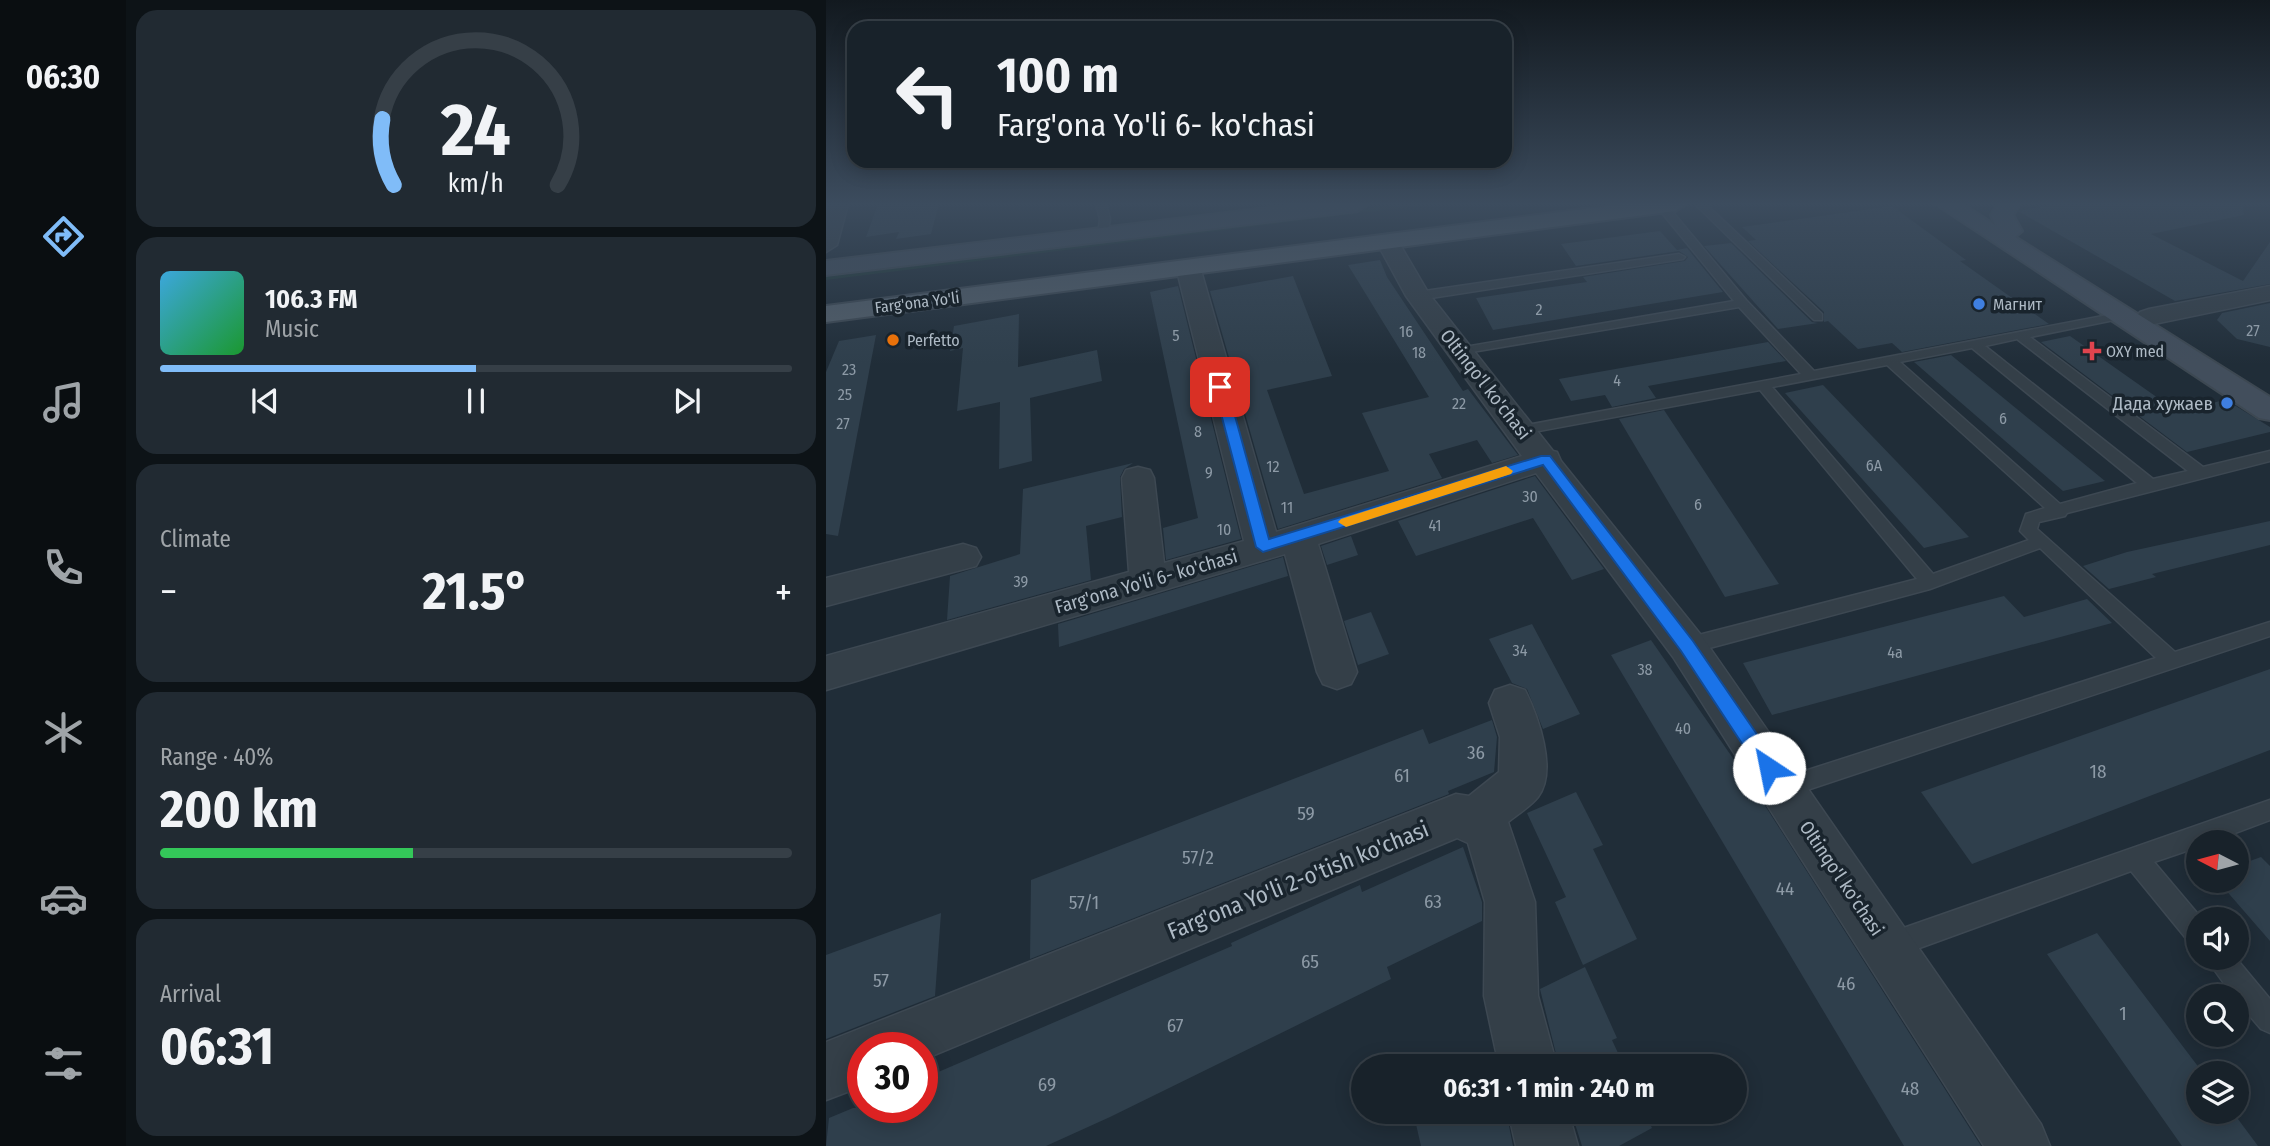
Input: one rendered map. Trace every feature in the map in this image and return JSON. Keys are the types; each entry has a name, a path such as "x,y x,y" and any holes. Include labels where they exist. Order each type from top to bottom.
{"main road":[{"path":"826,268 914,257"},
{"name":"Farg'ona Yo'li","path":"826,292 1105,257"},
{"name":"Farg'ona Yo'li","path":"826,314 1261,257"},
{"path":"2045,257 2270,411"},
{"path":"2133,318 2270,393"}],"street":[{"name":"Oltinqo'l ko'chasi","path":"1396,257 1418,296 1687,646 2019,1146"},
{"path":"1188,267 1281,542 1337,672"},
{"path":"2133,318 2270,293"},
{"name":"Farg'ona Yo'li 6- ko'chasi","path":"826,673 1281,542 1534,445"},
{"path":"1138,478 1148,582"},
{"path":"826,592 962,556"},
{"path":"1510,703 1522,737 1522,782 1476,820 1488,830 1510,902 1511,996 1525,1054"},
{"name":"Farg'ona Yo'li 2-o'tish ko'chasi","path":"923,1032 1456,816 1476,820"},
{"path":"826,1072 847,1063"},
{"path":"1541,1124 1547,1146"}],"lane":[{"path":"1418,296 1676,257"},
{"path":"1708,257 1742,303 1811,376"},
{"path":"1756,257 1818,317"},
{"path":"1460,352 1742,303"},
{"path":"1534,445 1763,385 1975,344 2133,318"},
{"path":"2021,336 2200,472"},
{"path":"1975,344 2150,485"},
{"path":"1891,360 2059,512"},
{"path":"1763,385 1930,582"},
{"path":"2171,660 2043,541 2028,531 2032,518 2059,512 2099,497 2270,456"},
{"path":"1687,646 1930,582 2043,541"},
{"path":"1783,788 2270,629"},
{"path":"1888,946 2270,810"},
{"path":"2136,859 2186,919"},
{"path":"2229,970 2270,1020"}],"green space":[{"path":"981,257 1006,257 826,280 826,277"}],"building":[{"path":"1570,257 1635,257 1576,266"},
{"path":"1688,257 1695,257 1723,292 1493,330 1476,298 1587,282 1583,277 1685,261"},
{"path":"1714,257 1746,257 1812,322 1818,323 1778,329"},
{"path":"1766,257 1963,257 1966,260 1960,261 2049,324 1902,352 1892,343 1858,349 1828,321 1824,322 1824,312"},
{"path":"2099,257 2197,257 2243,281 2259,257 2270,257 2270,284 2175,301"},
{"path":"1380,260 1387,277 1463,391 1468,389 1518,455 1492,463 1477,440 1429,454 1442,478 1278,529 1210,291 1293,276 1332,376 1267,390 1304,494 1389,471 1362,413 1429,397 1348,265"},
{"path":"1178,286 1241,539 1166,560 1163,528 1198,518 1150,292"},
{"path":"2270,303 2270,347 2237,339 2217,320 2222,313"},
{"path":"1019,314 1018,367 1097,350 1102,381 1030,398 1032,461 999,469 1000,402 957,411 963,348 950,351 954,326"},
{"path":"876,335 838,536 826,534 826,372 839,341"},
{"path":"2070,336 2175,410 2226,400 2270,427 2270,432 2187,452 2041,342"},
{"path":"1768,342 1786,361 1648,386 1656,398 1612,407 1605,395 1571,401 1559,379"},
{"path":"1951,355 2105,481 2063,491 1914,362"},
{"path":"1823,385 1969,537 1924,548 1785,393"},
{"path":"1664,410 1779,584 1725,597 1619,419"},
{"path":"1133,463 1124,469 1120,477 1122,517 1086,526 1091,580 947,620 950,576 1020,554 1023,489"},
{"path":"1535,476 1604,569 1572,580 1533,518 1416,556 1398,521"},
{"path":"2270,521 2270,545 2152,574 2156,577 2109,589 2083,566 2127,552"},
{"path":"1351,536 1358,555 1327,565 1321,546"},
{"path":"1283,557 1288,576 1059,647 1058,624"},
{"path":"2004,596 2024,617 2087,599 2112,623 1772,715 1743,663"},
{"path":"1371,612 1389,654 1358,665 1344,621"},
{"path":"1532,624 1580,714 1543,729 1527,689 1512,683 1489,639"},
{"path":"1651,640 1757,793 1981,1146 1904,1146 1611,655"},
{"path":"2270,669 2270,750 1972,864 1921,792"},
{"path":"1492,720 1497,737 1494,772 1448,791 1449,794 1030,959 1031,880 1423,729 1429,744"},
{"path":"1576,792 1603,845 1593,849 1637,939 1583,965 1555,902 1566,897 1527,813"},
{"path":"1463,847 1482,902 1482,921 1387,967 1391,979 1046,1146 826,1146 829,1118 847,1110 847,1123 938,1123 938,1072 1232,946 1231,943 1360,885 1362,892"},
{"path":"2261,857 2270,866 2270,941 2249,917 2249,907 2240,907 2228,893 2249,893 2249,861"},
{"path":"941,913 935,996 826,1039 826,955"},
{"path":"2097,933 2194,1061 2186,1061 2186,1124 2242,1124 2258,1146 2182,1146 2047,954"},
{"path":"1585,967 1617,1038 1612,1040 1618,1054 1556,1054 1540,989"},
{"path":"1416,1124 1509,1124 1513,1146 1421,1146"},
{"path":"1575,1124 1650,1124 1652,1128 1619,1146 1582,1146"}],"slow traffic":[{"path":"1346,522 1506,471"}],"place":[{"name":"Магнит","path":"1979,304"},
{"name":"Perfetto","path":"893,340"},
{"name":"OXY med","path":"2092,351"},
{"name":"Дада хужаев","path":"2227,403"}],"route":[{"path":"1220,387 1263,547 1546,459 1687,646 1769,768"}]}
